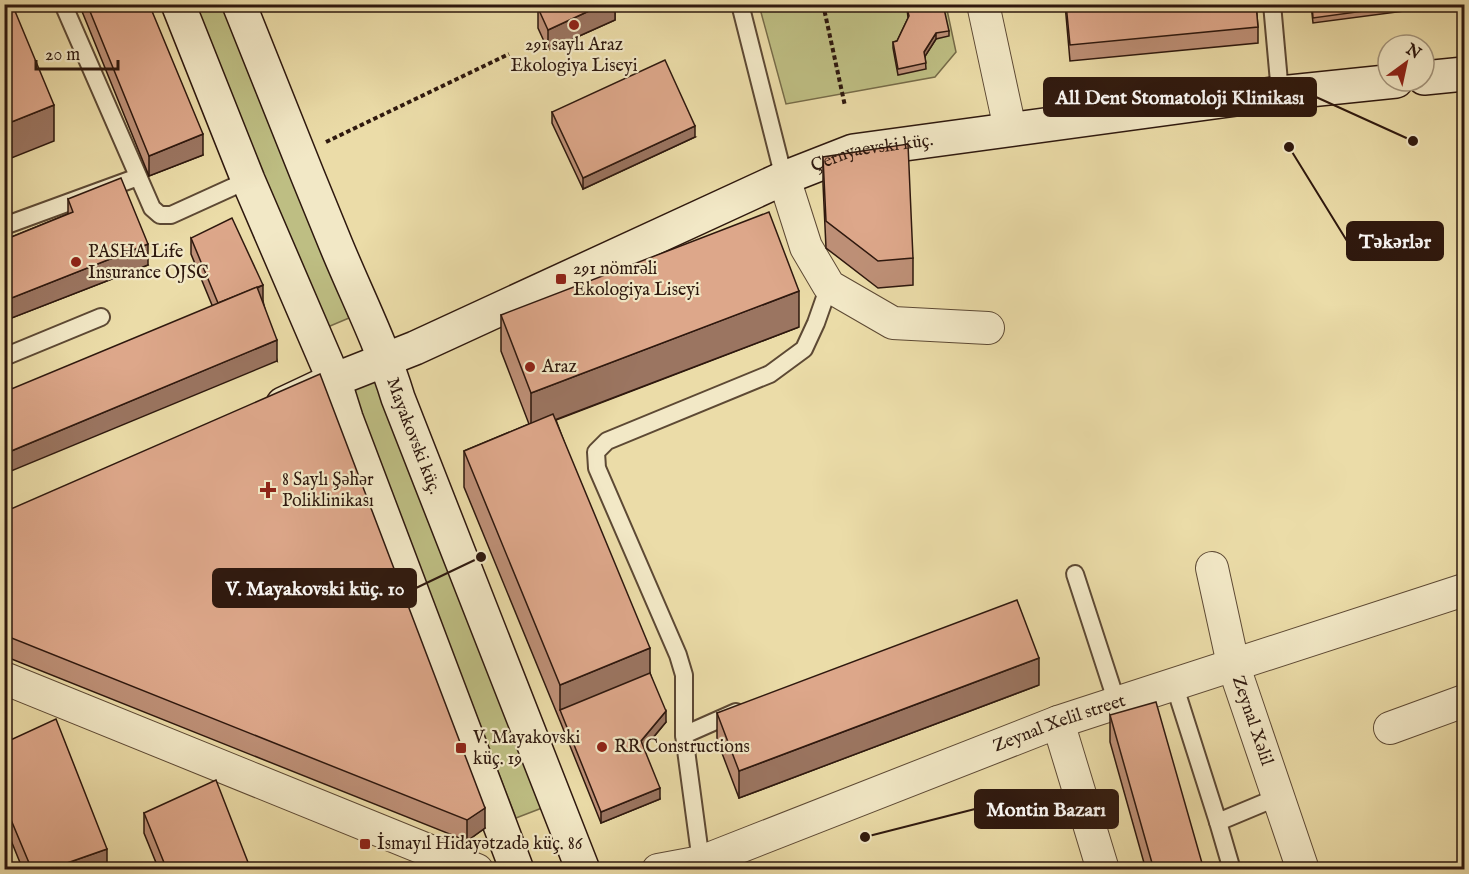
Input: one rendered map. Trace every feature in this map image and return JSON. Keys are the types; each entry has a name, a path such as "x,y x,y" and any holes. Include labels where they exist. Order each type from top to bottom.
{"street":[{"path":"178,4 248,180 334,381 517,870"},
{"name":"Mayakovski küç.","path":"239,4 299,155 386,359 398,398 583,870"},
{"path":"983,4 1010,129"},
{"path":"1436,77 1464,74"},
{"name":"Çernyaevski küç.","path":"256,417 334,381 416,348 784,178 853,151 1280,93 1376,83"},
{"path":"784,178 806,247 829,286 893,323 988,328"},
{"name":"Zeynal Xəlil","path":"1212,568 1233,664 1303,870"},
{"name":"Zeynal Xelil street","path":"658,870 701,862 1058,722 1464,590"},
{"path":"4,678 477,870"},
{"path":"1390,728 1464,701"},
{"path":"1058,722 1103,870"}],"lane":[{"path":"63,4 152,208 160,215 171,215 248,180"},
{"path":"740,4 784,178"},
{"path":"1272,4 1280,93"},
{"path":"4,226 138,177"},
{"path":"701,862 684,735 684,675 678,655 597,468 596,453 607,441 770,374 804,349 829,286"},
{"path":"4,357 101,317"},
{"path":"1075,574 1117,703"},
{"path":"1174,684 1232,870"},
{"path":"684,735 755,704"},
{"path":"1218,822 1278,797"}],"path":[{"path":"823,4 845,106"},
{"path":"299,155 509,54"}],"green space":[{"path":"194,5 225,5 349,318 323,329"},
{"path":"759,5 946,5 956,52 935,77 786,104"},
{"path":"375,375 542,808 516,818 349,385"}],"building":[{"path":"12,4 54,105 4,125 4,6"},
{"path":"87,4 149,4 203,134 149,156"},
{"path":"544,4 604,4 548,30 538,8"},
{"path":"923,4 943,4 949,31 936,33 924,52 926,63 898,69 893,42 897,41 909,16 907,8"},
{"path":"1066,4 1256,4 1258,27 1070,45"},
{"path":"1312,4 1415,4 1313,18"},
{"path":"665,60 695,126 583,178 552,112"},
{"path":"908,144 913,258 878,261 826,221 823,157"},
{"name":"PASHA Life Insurance OJSC","path":"121,178 148,244 4,301 4,240 73,212 68,199"},
{"path":"769,212 799,291 531,393 501,315"},
{"path":"232,218 263,285 218,303 191,238"},
{"path":"257,287 277,340 4,454 4,392"},
{"path":"320,374 485,808 467,820 4,635 4,512"},
{"path":"553,414 650,648 560,685 464,451"},
{"path":"1017,600 1039,658 739,771 717,713"},
{"path":"650,673 666,711 641,741 660,788 601,812 560,710"},
{"path":"1156,702 1204,870 1154,870 1110,715"},
{"path":"56,719 107,849 47,870 32,870 4,803 4,743"},
{"path":"216,780 251,870 167,870 144,813"}],"place":[{"name":"291 saylı Araz Ekologiya Liseyi","path":"574,25"},
{"name":"All Dent Stomatoloji Klinikası","path":"1413,141"},
{"name":"Təkərlər","path":"1289,147"},
{"name":"PASHA Life Insurance OJSC","path":"76,262"},
{"name":"291 nömrəli Ekologiya Liseyi","path":"561,279"},
{"name":"Araz","path":"530,367"},
{"name":"8 Saylı Şəhər Poliklinikası","path":"268,490"},
{"name":"V. Mayakovski küç. 10","path":"481,557"},
{"name":"RR Constructions","path":"602,747"},
{"name":"V. Mayakovski küç. 19","path":"461,748"},
{"name":"Montin Bazarı","path":"865,837"},
{"name":"İsmayıl Hidayətzadə küç. 86","path":"365,844"}]}
